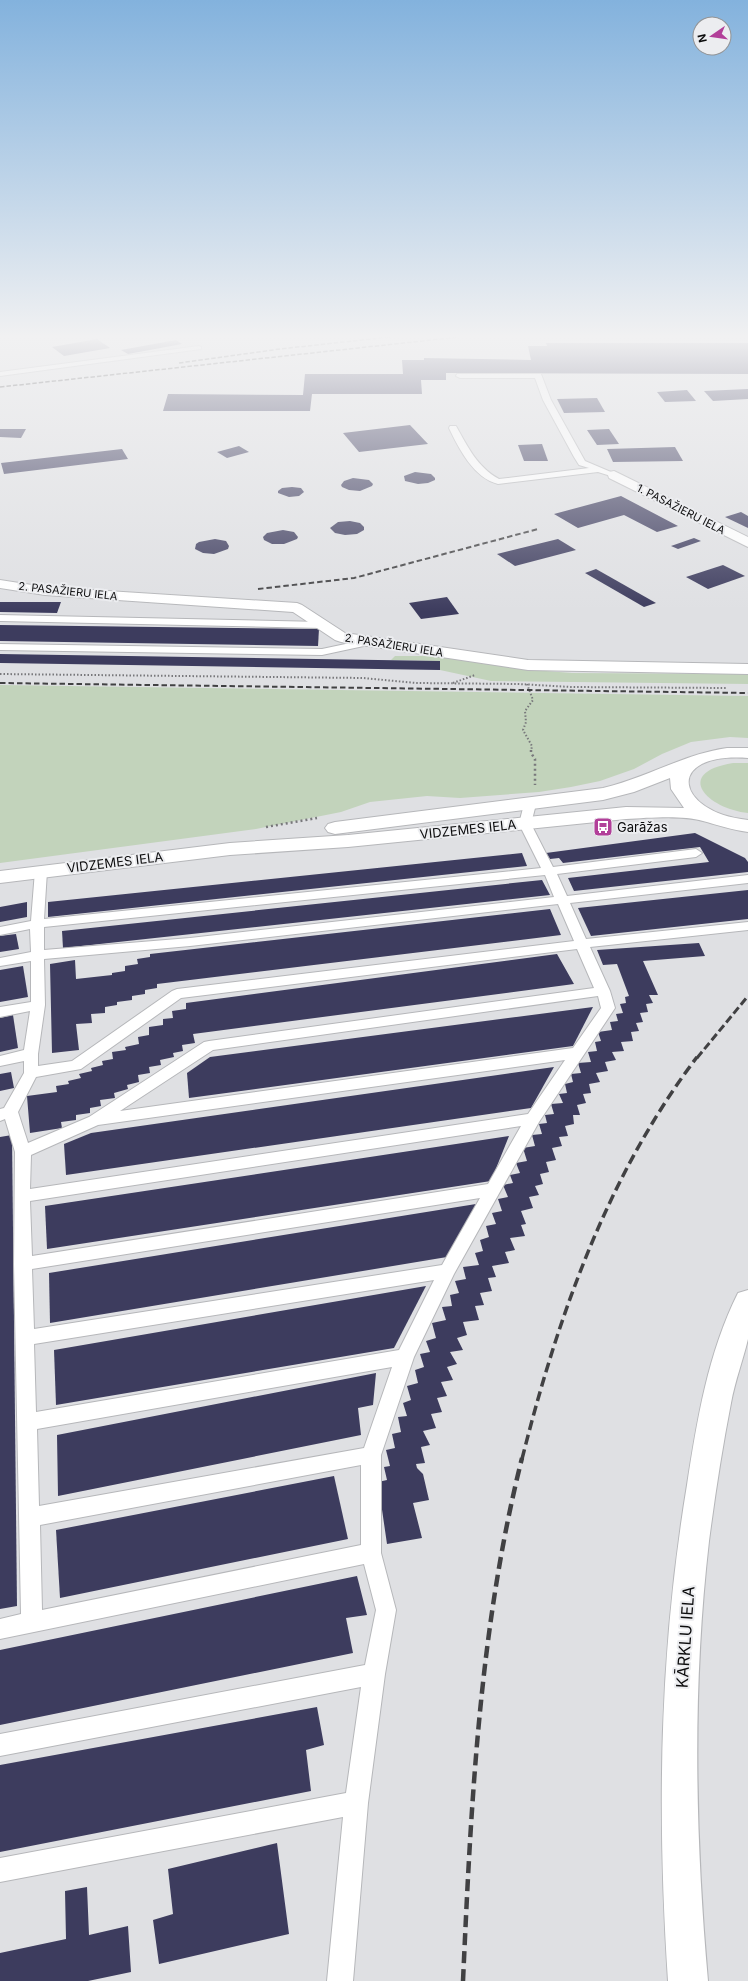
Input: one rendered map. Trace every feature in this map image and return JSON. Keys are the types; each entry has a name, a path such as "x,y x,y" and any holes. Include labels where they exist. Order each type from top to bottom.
{"street":[{"name":"1. PASAŽIERU IELA","path":"614,475 748,543"},
{"name":"2. PASAŽIERU IELA","path":"0,584 45,591 297,608 341,637 528,665 748,669"},
{"name":"VIDZEMES IELA","path":"230,849 281,837 532,797 568,799 627,788 690,764 704,757 722,753 748,753"},
{"name":"VIDZEMES IELA","path":"690,764 682,771 679,780 680,789 685,798 694,807 714,818"},
{"name":"VIDZEMES IELA","path":"0,877 230,849 348,841 626,813 665,812 714,818 748,826"},
{"path":"714,818 748,836"},
{"name":"KĀRKLU IELA","path":"688,1981 681,1898 679,1787 682,1640 693,1537 710,1436 728,1353 748,1301"}],"lane":[{"path":"562,427 582,463 614,475"},
{"path":"453,428 462,447 488,478 498,482 601,469"},
{"path":"0,618 322,625"},
{"path":"0,648 322,652 369,642"},
{"path":"340,1981 356,1803 374,1674 386,1610 371,1553 371,1455 405,1357 447,1271 533,1119 576,1053 608,1008 603,991 563,900 525,824 532,797"},
{"path":"0,931 37,924 549,871 696,854"},
{"path":"32,1622 23,1264 23,1152 5,1113 31,1073 31,1054 38,1005 37,924 41,871"},
{"path":"0,962 38,956 190,942 748,879"},
{"path":"31,1073 76,1065 177,994 582,944 748,926"},
{"path":"23,1152 94,1121 209,1046 603,991"},
{"path":"0,1012 38,1005"},
{"path":"94,1121 576,1053"},
{"path":"0,1061 31,1054"},
{"path":"22,1196 533,1119"},
{"path":"23,1264 492,1190"},
{"path":"25,1338 447,1271"},
{"path":"27,1422 405,1357"},
{"path":"30,1517 371,1455"},
{"path":"0,1628 371,1553"},
{"path":"0,1745 374,1674"},
{"path":"0,1870 356,1803"}],"path":[{"path":"0,674 363,678 416,683 732,688"},
{"path":"528,685 533,700 525,711 526,722 523,730 532,746 531,753 535,759 532,797"}],"green space":[{"path":"395,656 436,656 520,669 572,673 748,674 748,684 491,681 440,670 440,661 391,660"},
{"path":"0,685 748,696 748,738 730,737 691,742 662,754 634,769 600,781 571,787 539,792 460,798 427,796 370,802 341,812 256,829 0,863"},
{"path":"733,763 748,763 748,813 733,810 720,805 710,798 703,790 700,782 704,774 714,768"}],"building":[{"path":"390,427 412,427 428,444 359,452 343,433"},
{"path":"0,429 26,429 21,438 0,437"},
{"path":"609,429 619,444 597,445 587,430"},
{"path":"542,444 548,461 524,461 518,445"},
{"path":"239,446 249,452 227,458 217,452"},
{"path":"675,447 683,461 613,462 607,449"},
{"path":"122,449 128,459 4,474 1,463"},
{"path":"415,472 431,474 435,480 428,483 418,484 405,481 404,476"},
{"path":"353,478 369,480 373,484 372,486 360,491 349,490 342,487 341,485 344,481"},
{"path":"282,488 301,488 304,492 299,496 289,497 278,493 278,491"},
{"path":"621,496 678,526 657,532 624,515 578,528 554,514"},
{"path":"741,512 748,516 748,528 725,517"},
{"path":"350,521 360,523 364,527 364,530 357,534 345,535 335,533 330,528 338,522"},
{"path":"283,530 294,532 298,537 297,539 284,544 272,544 264,540 263,537 267,533"},
{"path":"694,538 701,541 678,549 671,546"},
{"path":"215,539 226,541 229,546 228,549 214,554 203,553 195,549 196,544 199,542"},
{"path":"558,539 576,550 515,566 497,554"},
{"path":"723,565 745,576 708,589 686,577"},
{"path":"596,569 656,603 644,607 585,573"},
{"path":"447,597 459,614 421,619 409,603"},
{"path":"0,602 61,602 57,613 0,612"},
{"path":"0,625 319,629 318,646 0,641"},
{"path":"0,654 440,661 440,670 0,663"},
{"path":"695,833 745,858 748,862 748,872 574,891 568,878 709,862 700,847 563,863 559,858 550,859 546,853"},
{"path":"522,853 527,866 48,917 48,902"},
{"path":"542,880 550,895 63,948 62,931"},
{"path":"748,890 748,919 591,936 578,908"},
{"path":"27,902 27,917 0,922 0,907"},
{"path":"550,909 561,935 157,984 157,988 145,990 145,994 132,996 132,1000 117,1002 117,1005 105,1007 105,1013 91,1014 92,1023 76,1024 79,1050 52,1053 50,964 75,960 76,979 112,975 112,973 125,971 125,966 138,964 137,959 150,957 150,954"},
{"path":"16,934 19,949 0,952 0,936"},
{"path":"699,943 705,956 643,961 658,995 649,995 653,1003 646,1004 648,1012 640,1013 643,1022 636,1023 639,1031 631,1032 633,1041 621,1042 624,1051 612,1052 616,1060 605,1062 608,1071 596,1073 600,1082 589,1084 591,1093 583,1094 586,1103 577,1105 580,1115 573,1115 574,1124 565,1126 568,1136 559,1137 562,1146 552,1148 556,1160 546,1162 549,1172 540,1174 543,1184 535,1186 539,1195 529,1197 533,1208 521,1211 526,1224 521,1225 525,1236 510,1238 515,1250 505,1252 509,1263 492,1266 496,1277 488,1278 492,1291 480,1293 484,1305 475,1306 479,1320 463,1322 467,1335 457,1338 463,1350 450,1352 457,1364 447,1367 453,1380 441,1382 447,1396 437,1398 442,1412 431,1414 436,1428 423,1431 430,1445 421,1447 425,1463 416,1464 417,1468 423,1474 429,1500 413,1503 422,1538 387,1544 378,1482 387,1480 384,1467 390,1466 386,1450 395,1448 392,1434 401,1432 398,1417 407,1416 403,1403 411,1400 407,1386 418,1383 415,1370 424,1367 420,1354 430,1352 426,1341 436,1338 432,1323 446,1320 442,1307 452,1306 450,1295 459,1293 455,1281 466,1279 463,1267 479,1265 475,1253 483,1251 480,1240 489,1237 486,1226 496,1224 492,1213 502,1211 498,1199 508,1197 503,1185 513,1183 510,1175 520,1173 516,1163 527,1161 523,1148 535,1146 532,1135 542,1134 539,1124 547,1123 545,1115 554,1114 551,1104 563,1103 559,1094 567,1093 565,1084 573,1082 571,1074 581,1073 578,1063 591,1062 588,1052 597,1051 595,1042 601,1041 598,1032 612,1030 610,1022 618,1021 616,1014 623,1013 620,1004 626,1003 625,997 629,996 617,964 603,965 597,950"},
{"path":"557,954 574,984 193,1034 195,1043 182,1045 183,1051 173,1053 174,1057 160,1060 161,1065 149,1067 150,1073 138,1075 139,1082 127,1085 128,1089 114,1093 115,1098 100,1100 101,1106 90,1108 90,1113 76,1115 76,1120 61,1122 62,1128 30,1133 27,1096 57,1092 56,1086 69,1084 68,1081 81,1078 79,1074 92,1071 91,1068 103,1065 102,1061 113,1059 112,1052 126,1050 125,1047 139,1044 138,1037 149,1035 149,1027 163,1025 163,1019 173,1018 172,1011 186,1009 186,1003"},
{"path":"23,966 28,997 0,1002 0,970"},
{"path":"593,1007 573,1046 189,1098 187,1073 210,1057"},
{"path":"13,1015 18,1048 0,1052 0,1018"},
{"path":"554,1067 531,1108 66,1175 64,1144 91,1133"},
{"path":"11,1072 14,1088 0,1091 0,1074"},
{"path":"12,1135 17,1606 0,1609 0,1137"},
{"path":"509,1136 491,1181 47,1249 45,1206"},
{"path":"476,1204 453,1256 50,1323 49,1273"},
{"path":"426,1286 394,1348 56,1405 54,1350"},
{"path":"376,1373 373,1405 358,1408 361,1435 58,1496 57,1435"},
{"path":"334,1476 348,1539 60,1598 56,1530"},
{"path":"357,1576 367,1615 346,1618 353,1653 0,1725 0,1650"},
{"path":"317,1707 324,1745 306,1750 311,1791 0,1852 0,1765"},
{"path":"277,1843 289,1934 159,1964 153,1920 173,1914 168,1869"},
{"path":"87,1887 89,1935 128,1926 131,1972 88,1981 0,1981 0,1953 66,1939 65,1891"}],"railway":[{"path":"258,589 354,578 538,529"},
{"path":"0,683 748,693"},
{"path":"697,1058 748,996"},
{"path":"522,1459 552,1353 569,1300 589,1249 637,1150 665,1103 697,1057"},
{"path":"463,1981 479,1718 496,1587 507,1522 522,1458"}],"place":[{"name":"Garāžas","path":"603,827"}]}
